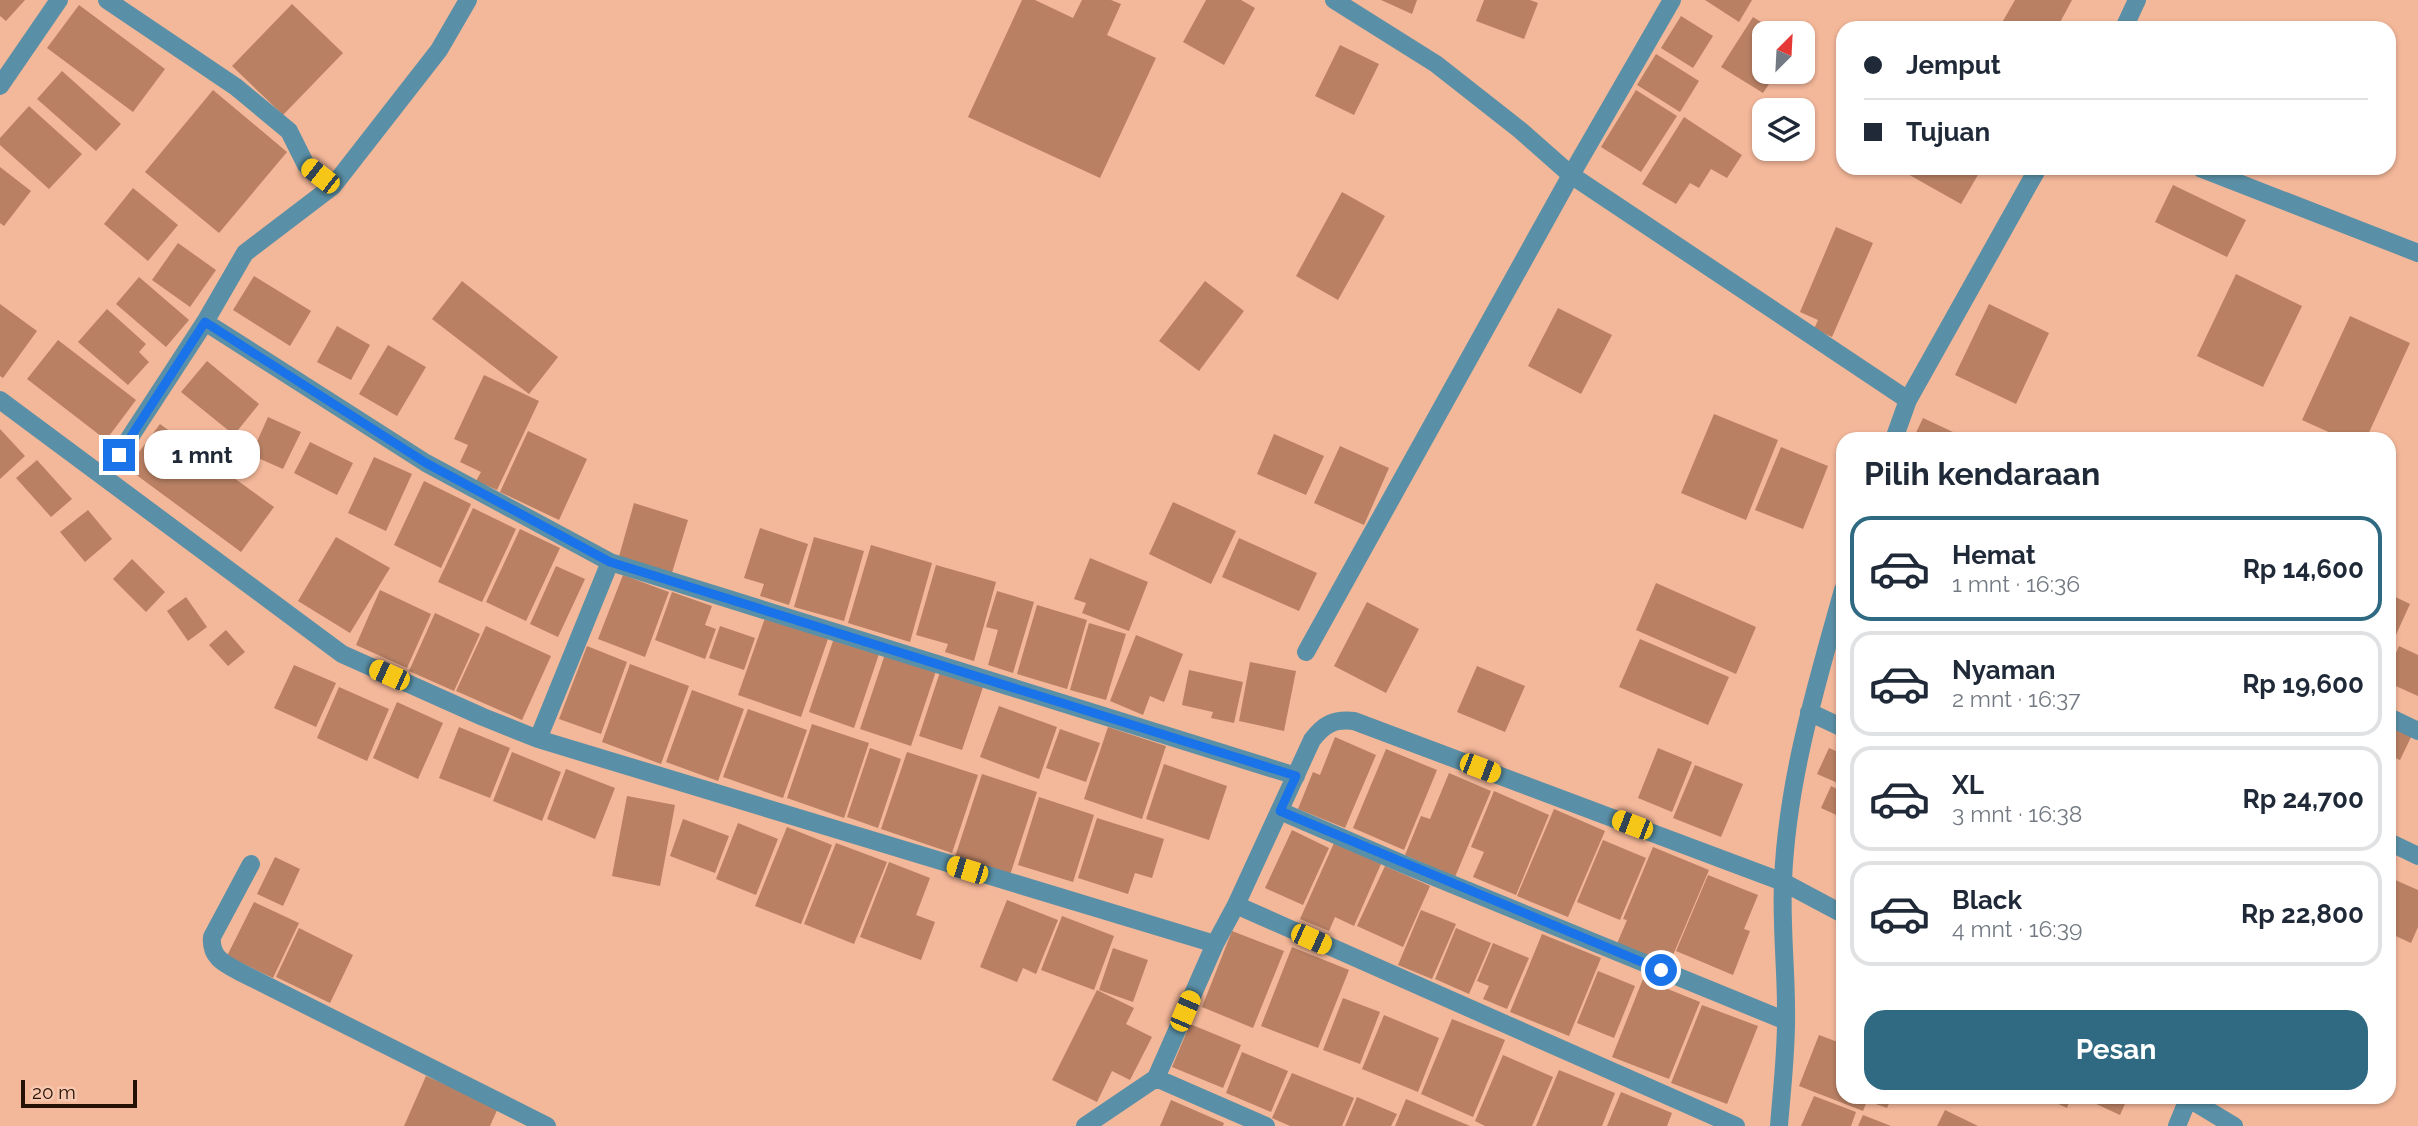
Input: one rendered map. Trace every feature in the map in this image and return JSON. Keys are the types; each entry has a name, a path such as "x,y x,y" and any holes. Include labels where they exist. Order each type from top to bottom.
{"street":[{"path":"0,86 59,0"},
{"path":"107,0 236,87 289,131 306,166 333,186"},
{"path":"104,477 205,322 245,253 333,186 439,50 468,0"},
{"path":"1334,0 1436,64 1520,130 1571,175 1908,400"},
{"path":"1306,652 1571,175 1672,0"},
{"path":"2127,21 2137,0"},
{"path":"1897,432 1908,400 2034,175"},
{"path":"2218,175 2418,253"},
{"path":"205,322 426,463 610,562 1296,776"},
{"path":"0,400 342,654 483,717 538,738 1214,944"},
{"path":"538,738 610,562"},
{"path":"1779,1126 1786,1021 1783,882 1794,776 1836,615"},
{"path":"1809,712 1836,725"},
{"path":"2396,720 2418,731"},
{"path":"1085,1126 1156,1078 1214,944 1236,905 1312,740 1331,722 1354,721 1783,882 1836,910"},
{"path":"1280,811 1786,1021"},
{"path":"2396,845 2418,856"},
{"path":"251,864 212,937 214,956 242,973 547,1126"},
{"path":"1236,905 1736,1126"},
{"path":"1156,1078 1266,1126"},
{"path":"2177,1126 2185,1104"},
{"path":"2197,1104 2235,1126"}],"building":[{"path":"0,0 25,0 6,21 0,16"},
{"path":"1022,0 1035,0 1073,18 1082,0 1111,0 1121,4 1107,35 1156,58 1100,178 968,117"},
{"path":"1206,0 1241,0 1255,8 1224,65 1183,42"},
{"path":"1381,0 1417,0 1412,14"},
{"path":"1484,0 1530,0 1538,3 1524,39 1476,21"},
{"path":"1705,0 1752,0 1739,22"},
{"path":"2015,0 2072,0 2061,21 2003,21"},
{"path":"292,4 343,53 283,115 232,66"},
{"path":"79,5 165,69 133,112 47,48"},
{"path":"1681,16 1713,36 1693,68 1661,48"},
{"path":"1753,17 1760,21 1752,21 1752,84 1769,84 1763,93 1721,67"},
{"path":"1340,45 1379,64 1354,115 1315,96"},
{"path":"1656,54 1699,81 1680,112 1637,85"},
{"path":"62,71 121,124 96,151 37,99"},
{"path":"213,90 287,152 219,233 145,172"},
{"path":"1636,90 1677,116 1641,172 1601,147"},
{"path":"29,106 82,154 49,189 0,145 0,138"},
{"path":"1684,117 1742,155 1727,178 1711,169 1699,188 1690,183 1676,204 1642,184"},
{"path":"0,167 31,191 4,226 0,223"},
{"path":"1909,175 1978,175 1961,204"},
{"path":"2173,185 2246,220 2227,257 2155,222"},
{"path":"133,188 178,225 148,261 104,224"},
{"path":"1342,192 1385,216 1338,300 1296,276"},
{"path":"1836,227 1873,243 1832,337 1814,329 1818,320 1800,312"},
{"path":"178,243 216,270 190,307 152,280"},
{"path":"2236,274 2302,306 2263,387 2197,356"},
{"path":"254,276 311,311 290,346 233,310"},
{"path":"139,277 189,320 166,347 116,304"},
{"path":"462,281 558,357 529,394 432,319"},
{"path":"1205,281 1244,311 1199,371 1159,341"},
{"path":"0,304 37,331 3,378 0,376"},
{"path":"1989,304 2049,333 2016,404 1955,375"},
{"path":"1558,308 1612,335 1581,394 1528,366"},
{"path":"107,309 146,344 139,352 149,362 128,385 78,342"},
{"path":"2350,316 2410,343 2369,432 2329,432 2302,420"},
{"path":"337,326 370,345 351,380 317,362"},
{"path":"58,340 136,400 106,440 27,379"},
{"path":"388,345 426,367 397,416 359,394"},
{"path":"207,361 259,404 234,435 181,392"},
{"path":"484,375 539,401 497,490 476,481 481,472 460,462 468,445 454,439"},
{"path":"1714,414 1778,440 1746,520 1681,493"},
{"path":"268,417 301,432 283,469 251,455"},
{"path":"1923,418 1953,432 1916,432"},
{"path":"160,424 274,507 241,552 127,468"},
{"path":"0,429 25,456 0,479"},
{"path":"528,431 587,459 559,520 500,492"},
{"path":"1274,434 1324,456 1306,495 1257,474"},
{"path":"310,442 353,463 337,495 294,473"},
{"path":"1340,446 1389,468 1364,525 1314,503"},
{"path":"1781,447 1828,466 1803,529 1755,510"},
{"path":"374,457 412,474 386,531 348,513"},
{"path":"37,460 72,499 51,517 16,478"},
{"path":"424,481 471,504 441,568 394,545"},
{"path":"1173,502 1236,531 1211,584 1149,554"},
{"path":"634,503 688,520 671,576 618,560"},
{"path":"473,508 516,529 482,602 438,582"},
{"path":"88,510 112,539 85,562 60,532"},
{"path":"760,528 808,544 789,605 760,596 764,584 744,578"},
{"path":"520,529 560,548 526,621 486,602"},
{"path":"336,537 390,568 350,633 298,601"},
{"path":"814,537 864,551 844,621 794,607"},
{"path":"1239,538 1317,573 1299,611 1222,577"},
{"path":"871,545 932,563 910,642 848,623"},
{"path":"1090,558 1148,582 1129,631 1082,613 1086,603 1074,599"},
{"path":"132,559 165,592 146,612 113,579"},
{"path":"936,565 996,582 974,661 945,652 948,644 916,635"},
{"path":"556,566 585,579 558,637 530,624"},
{"path":"623,575 669,592 645,657 598,639"},
{"path":"1656,583 1756,627 1736,674 1636,630"},
{"path":"380,590 431,614 407,668 356,645"},
{"path":"997,591 1034,602 1013,673 988,665 998,630 986,627"},
{"path":"672,592 712,606 705,625 716,629 705,659 655,640"},
{"path":"186,597 207,627 188,641 167,611"},
{"path":"2396,597 2410,604 2396,635"},
{"path":"1367,602 1419,629 1386,693 1334,666"},
{"path":"1037,605 1087,620 1067,689 1017,674"},
{"path":"435,613 480,634 454,691 409,671"},
{"path":"766,615 829,636 801,717 738,695"},
{"path":"1089,623 1126,634 1106,700 1070,690"},
{"path":"486,626 551,656 522,720 456,691"},
{"path":"720,626 755,638 744,670 709,658"},
{"path":"226,630 245,652 228,666 209,645"},
{"path":"1136,635 1183,654 1164,702 1150,696 1143,715 1110,701"},
{"path":"834,638 879,654 854,728 809,712"},
{"path":"1640,639 1729,677 1708,725 1619,687"},
{"path":"587,646 627,662 601,734 559,719"},
{"path":"2399,646 2418,655 2418,696 2396,686 2396,653"},
{"path":"885,654 936,671 911,746 860,729"},
{"path":"1250,662 1296,671 1284,731 1239,721"},
{"path":"630,664 689,686 661,764 602,742"},
{"path":"294,665 336,683 316,727 274,708"},
{"path":"1477,666 1525,686 1505,732 1457,712"},
{"path":"1189,670 1243,682 1234,723 1211,718 1213,712 1182,705"},
{"path":"940,672 983,687 962,750 919,736"},
{"path":"339,687 389,709 367,761 317,738"},
{"path":"692,690 744,709 718,781 666,762"},
{"path":"397,702 443,723 418,779 373,758"},
{"path":"999,706 1057,727 1039,779 980,757"},
{"path":"748,709 807,730 783,798 723,777"},
{"path":"812,724 869,743 844,818 787,798"},
{"path":"2396,725 2413,733 2400,760 2396,758"},
{"path":"459,727 510,748 490,798 439,778"},
{"path":"1108,727 1166,746 1142,819 1084,799"},
{"path":"1060,729 1100,743 1086,782 1046,768"},
{"path":"1335,737 1376,755 1345,828 1298,809 1313,772 1320,775"},
{"path":"870,748 901,759 878,828 847,817"},
{"path":"1658,748 1692,762 1672,812 1638,798"},
{"path":"1829,748 1836,751 1836,782 1817,774"},
{"path":"1386,749 1437,770 1404,850 1353,828"},
{"path":"512,752 561,772 542,821 493,801"},
{"path":"907,752 978,775 952,853 881,829"},
{"path":"1164,764 1227,786 1209,840 1146,819"},
{"path":"1695,765 1743,784 1721,837 1673,818"},
{"path":"566,769 615,788 595,839 547,819"},
{"path":"1449,773 1491,791 1455,877 1405,855 1421,816 1430,819"},
{"path":"982,774 1037,792 1010,875 955,857"},
{"path":"1831,786 1836,788 1836,815 1821,808"},
{"path":"1494,791 1549,815 1516,895 1473,877 1484,852 1471,847"},
{"path":"627,796 675,805 660,886 612,876"},
{"path":"1039,797 1094,815 1073,882 1018,865"},
{"path":"1554,809 1605,831 1568,917 1517,896"},
{"path":"1097,818 1164,839 1152,878 1135,873 1128,894 1078,878"},
{"path":"683,819 729,836 715,873 670,856"},
{"path":"738,823 778,839 756,895 716,879"},
{"path":"787,827 832,845 801,924 755,906"},
{"path":"1292,830 1329,848 1303,905 1265,888"},
{"path":"1603,840 1646,858 1620,920 1577,902"},
{"path":"836,843 887,862 854,944 804,924"},
{"path":"1334,843 1381,864 1354,926 1335,917 1329,931 1300,919"},
{"path":"1653,847 1709,870 1668,967 1616,946 1627,920 1623,919"},
{"path":"275,857 300,869 283,906 257,894"},
{"path":"889,862 930,878 916,915 935,922 921,960 860,937"},
{"path":"1385,866 1430,886 1403,947 1357,926"},
{"path":"1708,875 1758,895 1744,929 1750,931 1733,975 1676,951"},
{"path":"2396,880 2418,890 2418,927 2411,943 2396,936"},
{"path":"1007,900 1058,920 1036,974 1023,968 1017,982 980,967"},
{"path":"254,902 299,923 273,978 227,956"},
{"path":"1421,910 1456,924 1432,979 1398,965"},
{"path":"1062,916 1114,936 1094,990 1041,970"},
{"path":"299,928 353,955 330,1003 276,977"},
{"path":"1456,928 1491,943 1469,994 1435,979"},
{"path":"1232,931 1284,951 1253,1028 1202,1007"},
{"path":"1542,934 1601,958 1569,1036 1510,1012"},
{"path":"1493,943 1529,958 1507,1009 1483,999 1489,986 1477,981"},
{"path":"1292,947 1349,970 1318,1048 1261,1026"},
{"path":"1113,948 1148,960 1133,1002 1099,990"},
{"path":"1598,971 1635,986 1614,1038 1577,1023"},
{"path":"1643,979 1700,1002 1669,1079 1612,1057"},
{"path":"1097,990 1134,1008 1126,1024 1152,1037 1130,1080 1112,1071 1097,1102 1052,1080"},
{"path":"1343,998 1380,1012 1360,1064 1323,1050"},
{"path":"1702,1005 1758,1026 1727,1104 1671,1083"},
{"path":"1384,1015 1439,1038 1418,1092 1362,1069"},
{"path":"1452,1019 1505,1040 1473,1117 1421,1094"},
{"path":"1190,1024 1241,1045 1223,1088 1172,1067"},
{"path":"1819,1035 1836,1041 1836,1100 1799,1086"},
{"path":"1242,1052 1288,1071 1271,1112 1226,1093"},
{"path":"1503,1055 1553,1077 1532,1126 1485,1126 1475,1121"},
{"path":"1559,1070 1615,1093 1602,1126 1536,1126"},
{"path":"1292,1073 1354,1098 1342,1126 1290,1126 1272,1118"},
{"path":"426,1076 498,1108 490,1126 404,1126"},
{"path":"1621,1092 1672,1113 1667,1126 1607,1126"},
{"path":"1814,1096 1856,1112 1851,1126 1801,1126"},
{"path":"1357,1097 1397,1114 1391,1126 1345,1126"},
{"path":"1406,1099 1470,1126 1395,1126"},
{"path":"1171,1100 1224,1123 1223,1126 1160,1126"},
{"path":"1845,1104 1866,1104 1863,1111"},
{"path":"2096,1104 2125,1104 2120,1115"},
{"path":"1945,1110 1978,1126 1937,1126"},
{"path":"1863,1115 1891,1126 1858,1126"}],"route":[{"path":"119,455 205,322 426,463 610,562 1296,776 1280,811 1661,970"}]}
